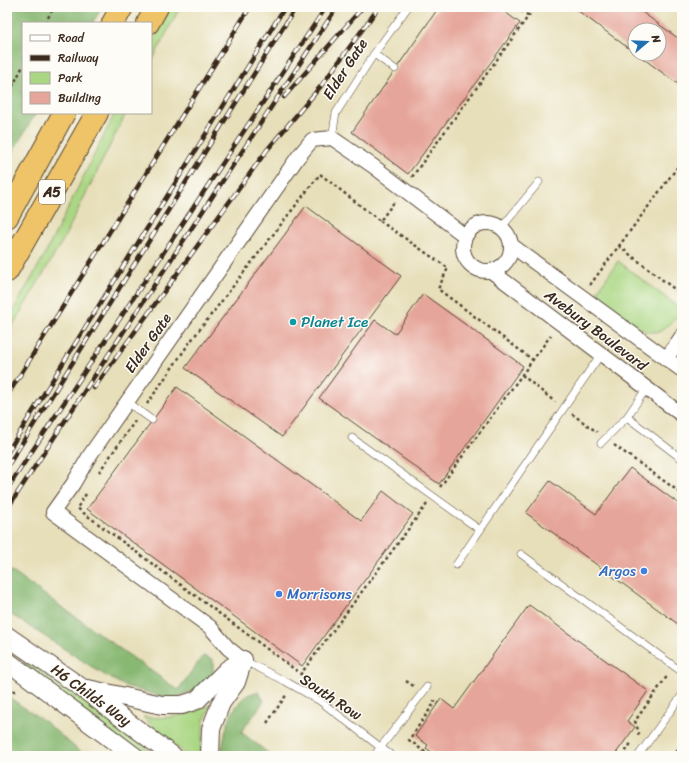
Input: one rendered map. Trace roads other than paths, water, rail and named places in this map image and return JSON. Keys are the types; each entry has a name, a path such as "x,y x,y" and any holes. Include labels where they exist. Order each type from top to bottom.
{"highway":[{"path":"114,22 122,7"},
{"path":"149,22 157,7"},
{"name":"A5","path":"7,217 63,114"},
{"name":"A5","path":"7,272 96,114"}],"street":[{"path":"332,138 404,189 465,236"},
{"name":"Elder Gate","path":"242,660 228,648 210,627 53,512 127,402 298,157 312,140 332,138"},
{"path":"485,222 494,223 502,227 508,233 511,253 506,262 500,268 491,271 482,271 474,268 463,252 465,236 475,226 485,222"},
{"name":"Avebury Boulevard","path":"511,245 682,370"},
{"name":"Avebury Boulevard","path":"491,271 682,415"},
{"path":"666,359 682,336"},
{"name":"H6 Childs Way","path":"7,636 82,688 173,756"},
{"path":"82,688 162,705 182,705 197,700 227,670 242,660"},
{"path":"210,756 211,729 221,703 236,682 242,660"},
{"name":"H6 Childs Way","path":"7,661 134,756"}],"lane":[{"name":"Elder Gate","path":"332,138 336,113 374,54 408,7"},
{"path":"374,54 395,70"},
{"path":"502,227 539,182"},
{"path":"456,565 601,354"},
{"path":"601,443 627,417 646,389"},
{"path":"127,402 152,420"},
{"path":"627,417 682,459"},
{"path":"352,438 480,530"},
{"path":"521,554 682,672"},
{"name":"South Row","path":"242,660 320,701 392,756"},
{"path":"374,756 428,687"},
{"path":"638,756 682,695"}],"railway":[{"path":"7,396 250,7"},
{"path":"7,453 285,7"},
{"path":"7,467 296,7"},
{"path":"7,489 326,7"},
{"path":"7,509 337,7"},
{"path":"284,97 363,7"},
{"path":"94,388 267,150 321,86 379,7"}],"place":[{"name":"Planet Ice","path":"293,322"},
{"name":"Argos","path":"644,571"},
{"name":"Morrisons","path":"279,594"}]}
